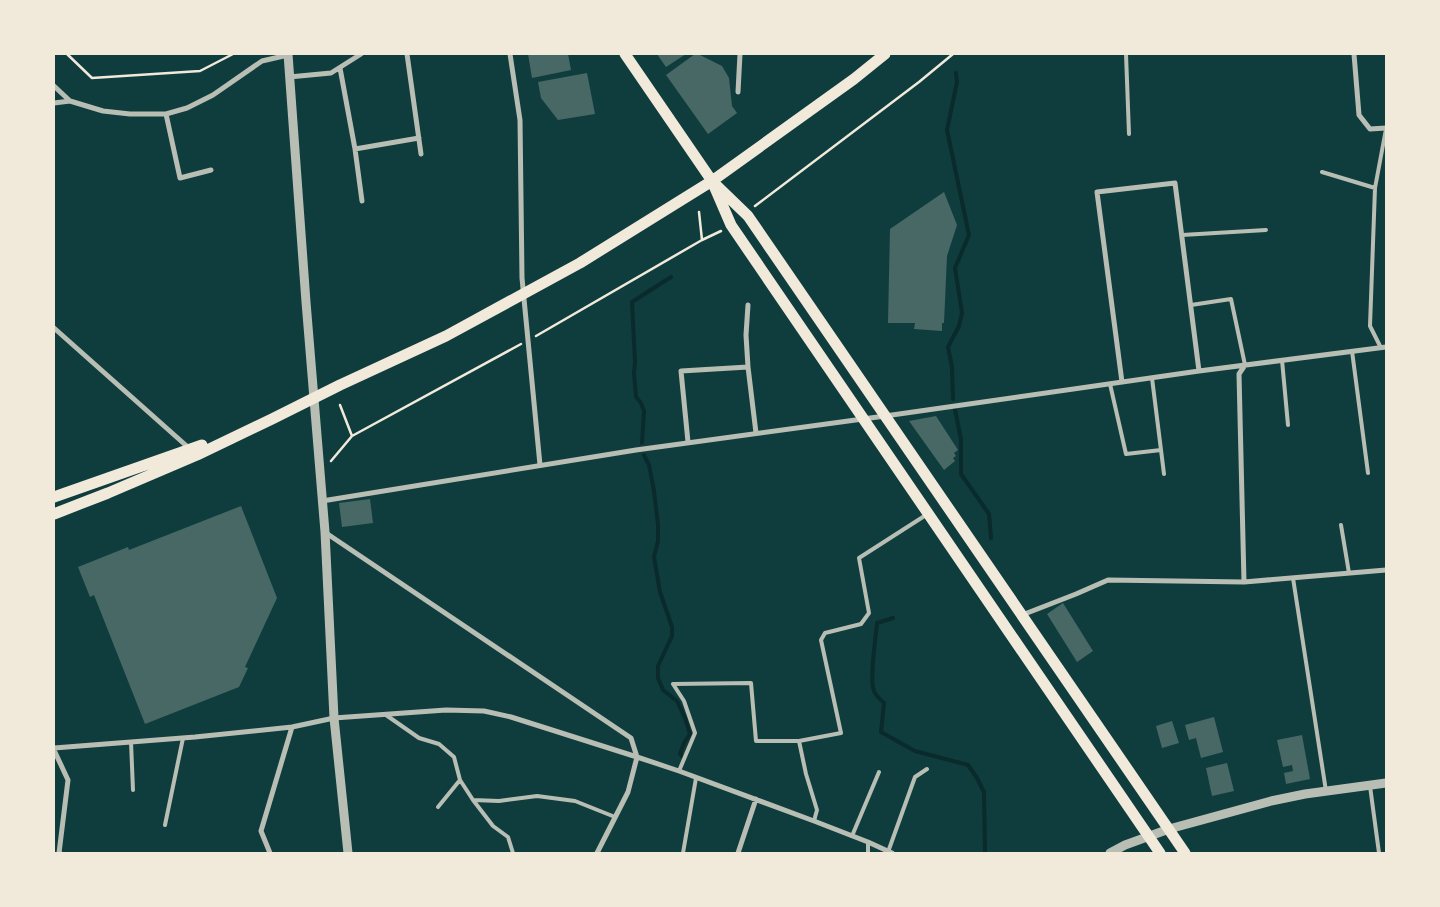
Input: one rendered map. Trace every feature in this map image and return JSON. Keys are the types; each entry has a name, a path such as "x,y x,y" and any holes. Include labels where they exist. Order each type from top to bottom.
{"highway":[{"path":"625,54 712,181 748,216 1185,853"},
{"path":"54,514 197,455 272,420 446,336 580,263 712,181 854,79 885,54"},
{"path":"712,181 730,225 1160,853"},
{"path":"54,498 272,420"}],"street":[{"path":"54,103 70,101 103,111 130,114 166,114 187,108 213,95 262,61 288,54 325,532 334,718 348,853"},
{"path":"289,77 331,73 361,54"},
{"path":"407,54 421,154"},
{"path":"510,54 520,120 522,278 540,465"},
{"path":"738,92 740,54"},
{"path":"1354,54 1359,115 1370,129 1386,128"},
{"path":"340,68 355,149 362,201"},
{"path":"54,86 70,101"},
{"path":"166,114 180,178 211,170"},
{"path":"355,149 418,138"},
{"path":"1122,382 1097,192 1175,183 1199,371"},
{"path":"748,305 746,334 748,366 756,433"},
{"path":"54,328 190,449"},
{"path":"322,501 688,442 1384,347"},
{"path":"1244,582 1239,374 1245,365"},
{"path":"688,442 681,371 748,366"},
{"path":"325,532 631,738 637,757 628,792 598,853"},
{"path":"1022,616 1108,580 1244,582 1386,570"},
{"path":"60,853 68,780 54,749 292,727 334,718 446,710 484,711 511,717 637,757 756,799 890,852"},
{"path":"270,853 261,831 292,727"},
{"path":"1110,853 1125,845 1169,829 1271,802 1326,791 1386,783"},
{"path":"738,853 756,799"}],"lane":[{"path":"1126,54 1129,134"},
{"path":"1384,347 1370,326 1375,188 1386,128"},
{"path":"1322,172 1375,188"},
{"path":"1182,235 1266,230"},
{"path":"1191,305 1231,299 1245,365"},
{"path":"1352,352 1368,473"},
{"path":"1282,360 1288,425"},
{"path":"1152,378 1164,474"},
{"path":"1110,384 1126,454 1161,450"},
{"path":"679,771 695,733 684,701 673,684 752,683 756,741 799,741 841,733 821,640 825,633 861,624 869,613 859,558 928,513"},
{"path":"1341,525 1349,573"},
{"path":"1293,578 1326,791"},
{"path":"386,715 419,738 439,744 454,757 460,780 493,826 508,837 513,853"},
{"path":"165,825 183,738"},
{"path":"799,741 806,774 817,810 814,821"},
{"path":"131,742 133,790"},
{"path":"890,852 915,776 927,768"},
{"path":"852,836 879,772"},
{"path":"683,853 696,778"},
{"path":"438,807 460,780"},
{"path":"1369,785 1379,853"},
{"path":"473,800 499,801 537,796 575,801 615,817"},
{"path":"868,842 868,853"}],"path":[{"path":"67,54 92,78 200,71 233,54"},
{"path":"755,206 919,82 953,54"},
{"path":"699,212 702,240 721,230"},
{"path":"329,463 352,436 340,405"}],"building":[{"path":"528,54 568,54 571,70 532,78"},
{"path":"657,54 686,54 666,67"},
{"path":"695,54 722,66 729,78 732,106 737,113 708,134 666,75"},
{"path":"587,73 595,114 558,120 541,98 538,82"},
{"path":"944,192 957,225 947,256 942,331 914,329 915,323 888,323 890,229"},
{"path":"936,416 958,450 954,453 956,456 953,458 955,461 944,470 909,421"},
{"path":"370,499 373,523 342,527 339,503"},
{"path":"241,506 277,598 245,667 248,668 239,687 145,724 94,595 90,597 78,567 128,547 129,550"},
{"path":"1063,603 1093,651 1077,662 1047,614"},
{"path":"1214,717 1223,752 1201,758 1196,738 1189,740 1185,725"},
{"path":"1172,721 1179,743 1162,748 1156,726"},
{"path":"1302,735 1310,779 1286,784 1284,773 1293,771 1292,765 1283,767 1277,740"},
{"path":"1227,763 1234,791 1212,796 1206,768"}],"waterway":[{"path":"953,399 952,367 948,347 959,326 962,313 955,268 969,235 947,130 957,82 956,73"},
{"path":"642,443 644,411 636,397 632,302 671,277"},
{"path":"955,409 961,440 961,474 989,514 991,538"},
{"path":"644,455 649,465 658,525 658,541 654,557 660,592 672,627 672,636 658,666 658,678 663,690 677,701 685,718 690,734 680,754 683,757"},
{"path":"893,618 877,623 874,648 872,668 874,691 884,703 881,732 915,751 968,765 984,792 985,853"}]}
